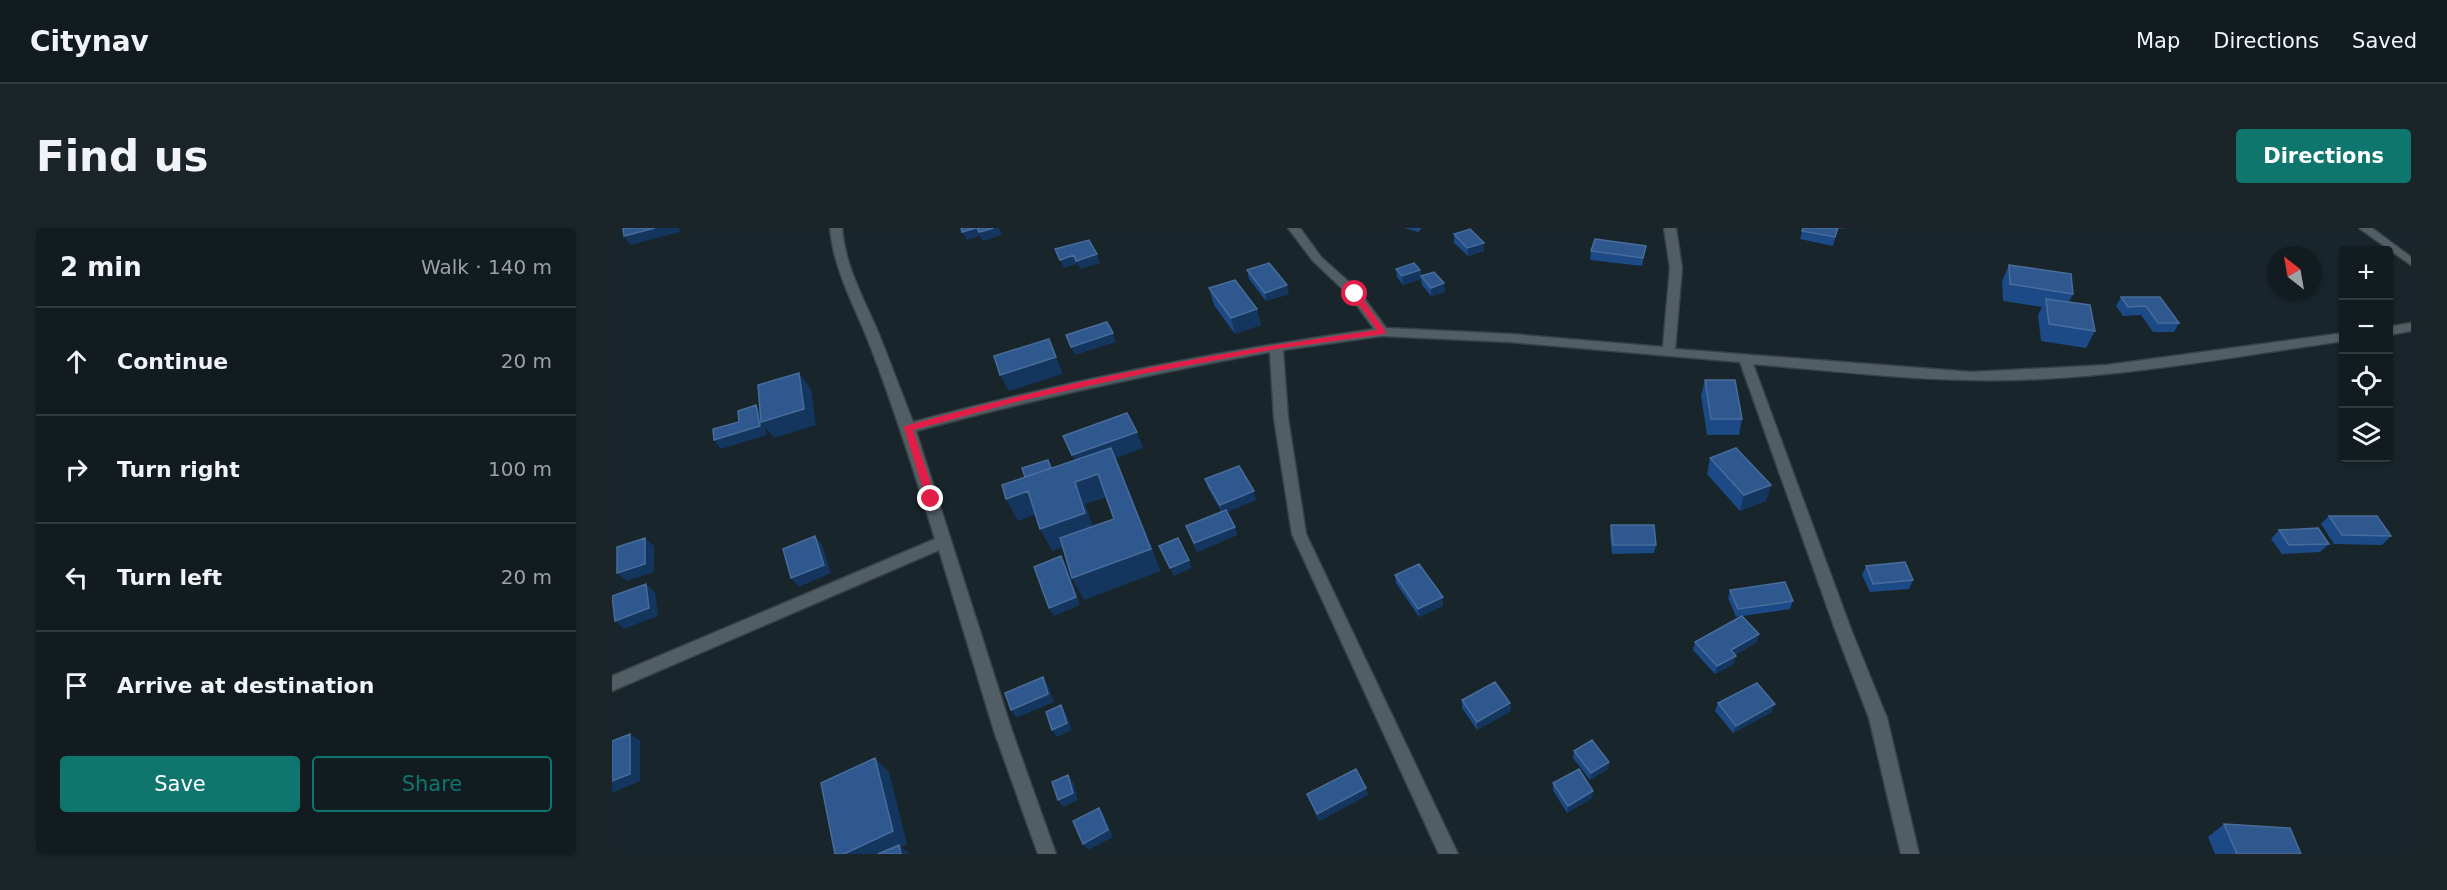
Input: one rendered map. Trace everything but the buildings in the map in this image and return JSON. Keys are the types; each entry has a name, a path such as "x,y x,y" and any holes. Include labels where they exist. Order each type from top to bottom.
{"street":[{"path":"836,228 838,249 845,273 872,333 908,428 1003,731 1047,854"},
{"path":"1294,228 1317,259 1355,294 1382,332"},
{"path":"1670,228 1676,268 1670,350"},
{"path":"2366,228 2411,262"},
{"path":"2393,330 2411,327"},
{"path":"908,428 1020,398 1131,373 1276,347 1382,332 1510,338 1670,350 1827,366 1972,376 2107,369 2339,339"},
{"path":"1276,347 1281,418 1299,534 1449,854"},
{"path":"1745,358 1840,621 1878,718 1910,854"},
{"path":"612,684 942,542"}],"route":[{"path":"931,499 908,428 1020,398 1142,371 1276,347 1382,332 1355,294"}]}
